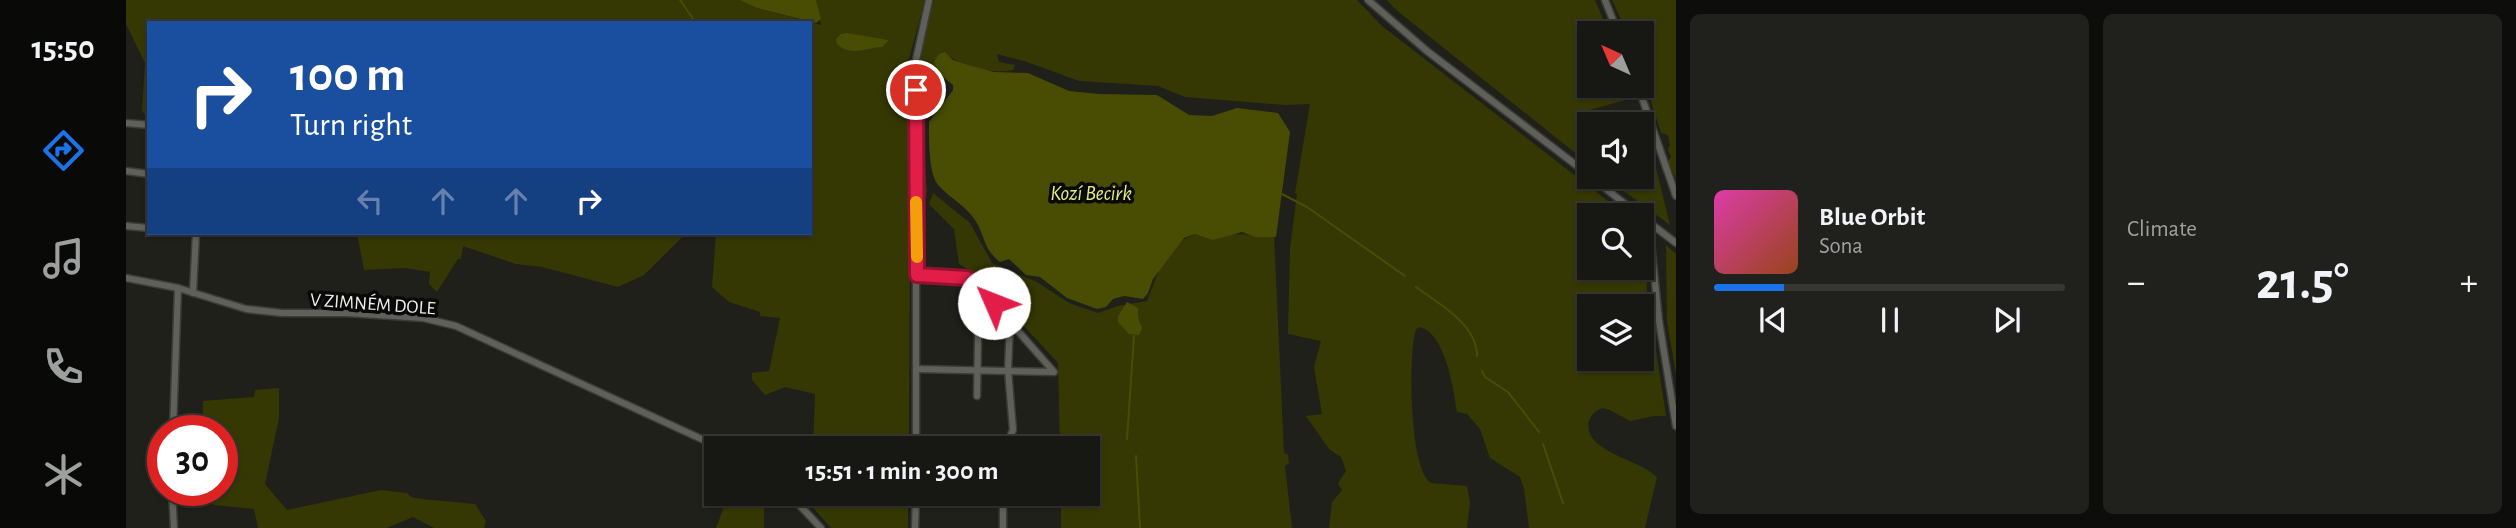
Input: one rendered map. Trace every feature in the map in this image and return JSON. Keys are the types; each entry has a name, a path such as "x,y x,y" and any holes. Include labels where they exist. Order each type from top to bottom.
{"street":[{"path":"916,436 916,60 929,0"},
{"path":"1367,0 1427,51 1577,166"},
{"path":"1605,0 1613,21"},
{"path":"1642,98 1676,196"},
{"path":"126,123 147,125"},
{"path":"126,171 147,174"},
{"path":"1606,189 1624,203"},
{"path":"126,226 147,228"},
{"path":"1654,227 1676,243"},
{"path":"193,293 197,235"},
{"path":"1654,272 1676,426"},
{"path":"916,369 1054,372 979,284 967,278 917,275"},
{"name":"V ZIMNÉM DOLE","path":"126,278 177,288 246,309 282,313 347,313 423,318 456,326 704,440"},
{"path":"977,396 979,284"},
{"path":"173,415 177,288"},
{"path":"1010,322 1008,370 1013,430 1010,436"},
{"path":"173,506 174,528"},
{"path":"800,506 821,528"},
{"path":"915,506 915,528"},
{"path":"1003,506 1003,528"}],"shaded area":[{"path":"126,0 739,0 757,8 806,21 147,21 147,117 142,111 145,63 126,24"},
{"path":"816,0 925,0 906,70 922,116 927,193 910,237 909,436 813,436 815,394 785,387 765,395 752,380 752,373 769,371 780,318 760,316 760,312 729,302 712,287 716,235 812,235 812,23 821,25"},
{"path":"934,0 1357,0 1382,26 1577,177 1577,189 1592,189 1611,203 1577,203 1577,280 1647,280 1647,294 1577,294 1577,371 1654,371 1654,337 1666,416 1630,421 1602,408 1592,415 1588,424 1590,434 1598,444 1657,477 1645,528 1529,528 1520,477 1490,458 1480,429 1467,414 1457,412 1451,377 1442,351 1429,331 1420,327 1416,329 1413,342 1411,385 1418,457 1424,474 1431,483 1467,486 1470,502 1467,528 1329,528 1332,502 1342,490 1338,483 1346,471 1341,457 1329,449 1306,416 1322,414 1314,367 1321,341 1288,334 1290,248 1295,193 1310,104 1286,105 1185,97 1158,86 1079,81 997,54 999,62 1015,65 1013,70 977,68 959,62 944,52 934,62 938,73 928,70 918,58"},
{"path":"1387,0 1595,0 1604,21 1577,21 1577,98 1632,98 1586,112 1577,112 1577,154"},
{"path":"1612,0 1676,0 1676,179 1668,161 1671,157 1668,135 1661,133 1650,98 1654,98 1654,21 1622,21"},
{"path":"1654,164 1670,225 1654,213 1654,203 1640,203 1621,189 1654,189"},
{"path":"933,193 970,223 992,263 1037,282 1069,303 1098,313 1147,301 1163,260 1180,241 1198,233 1274,235 1284,453 1288,455 1289,463 1285,466 1292,528 1061,528 1061,506 1100,506 1100,436 1060,436 1058,363 976,274 959,264 954,229 929,204"},
{"path":"357,235 684,235 644,275 618,287 542,267 516,264 463,246 461,259 458,259 437,292 429,284 430,272 405,268 364,270"},
{"path":"1666,245 1676,254 1676,374 1667,321"},
{"path":"279,388 279,418 265,484 287,510 381,490 407,493 411,497 421,499 475,504 486,521 484,528 434,528 413,517 387,528 258,528 254,509 223,506 238,506 238,415 203,415 203,401 254,397 255,390"},
{"path":"724,506 764,506 764,528 716,528"},
{"path":"812,506 908,506 908,528 831,528"}],"water":[{"path":"739,0 816,0 821,19 816,23 757,8"},
{"path":"847,33 888,41 882,47 848,50 837,44 836,39"},
{"name":"Kozí Becirk","path":"945,52 953,60 968,65 994,72 1028,73 1069,91 1157,95 1189,115 1212,116 1237,108 1278,113 1290,132 1276,237 1256,237 1242,232 1213,240 1195,234 1184,238 1153,279 1143,299 1124,296 1113,299 1106,307 1097,309 1067,298 1040,277 1026,275 1009,259 1000,262 990,252 971,215 939,186 933,173 929,122 953,90 953,85 938,73 934,62 939,54"},
{"path":"1127,302 1138,308 1142,328 1139,335 1129,334 1118,322 1118,316"}],"waterway":[{"path":"680,0 695,21"},
{"path":"1282,194 1307,207 1405,276"},
{"path":"1416,287 1464,325 1471,334 1477,356"},
{"path":"1127,439 1134,336"},
{"path":"1482,371 1485,377 1508,392 1539,432"},
{"path":"1543,444 1563,503"},
{"path":"1136,456 1140,528"}],"slow traffic":[{"path":"916,202 917,257"}],"route":[{"path":"916,90 917,275 967,278 979,284 994,303"}]}
